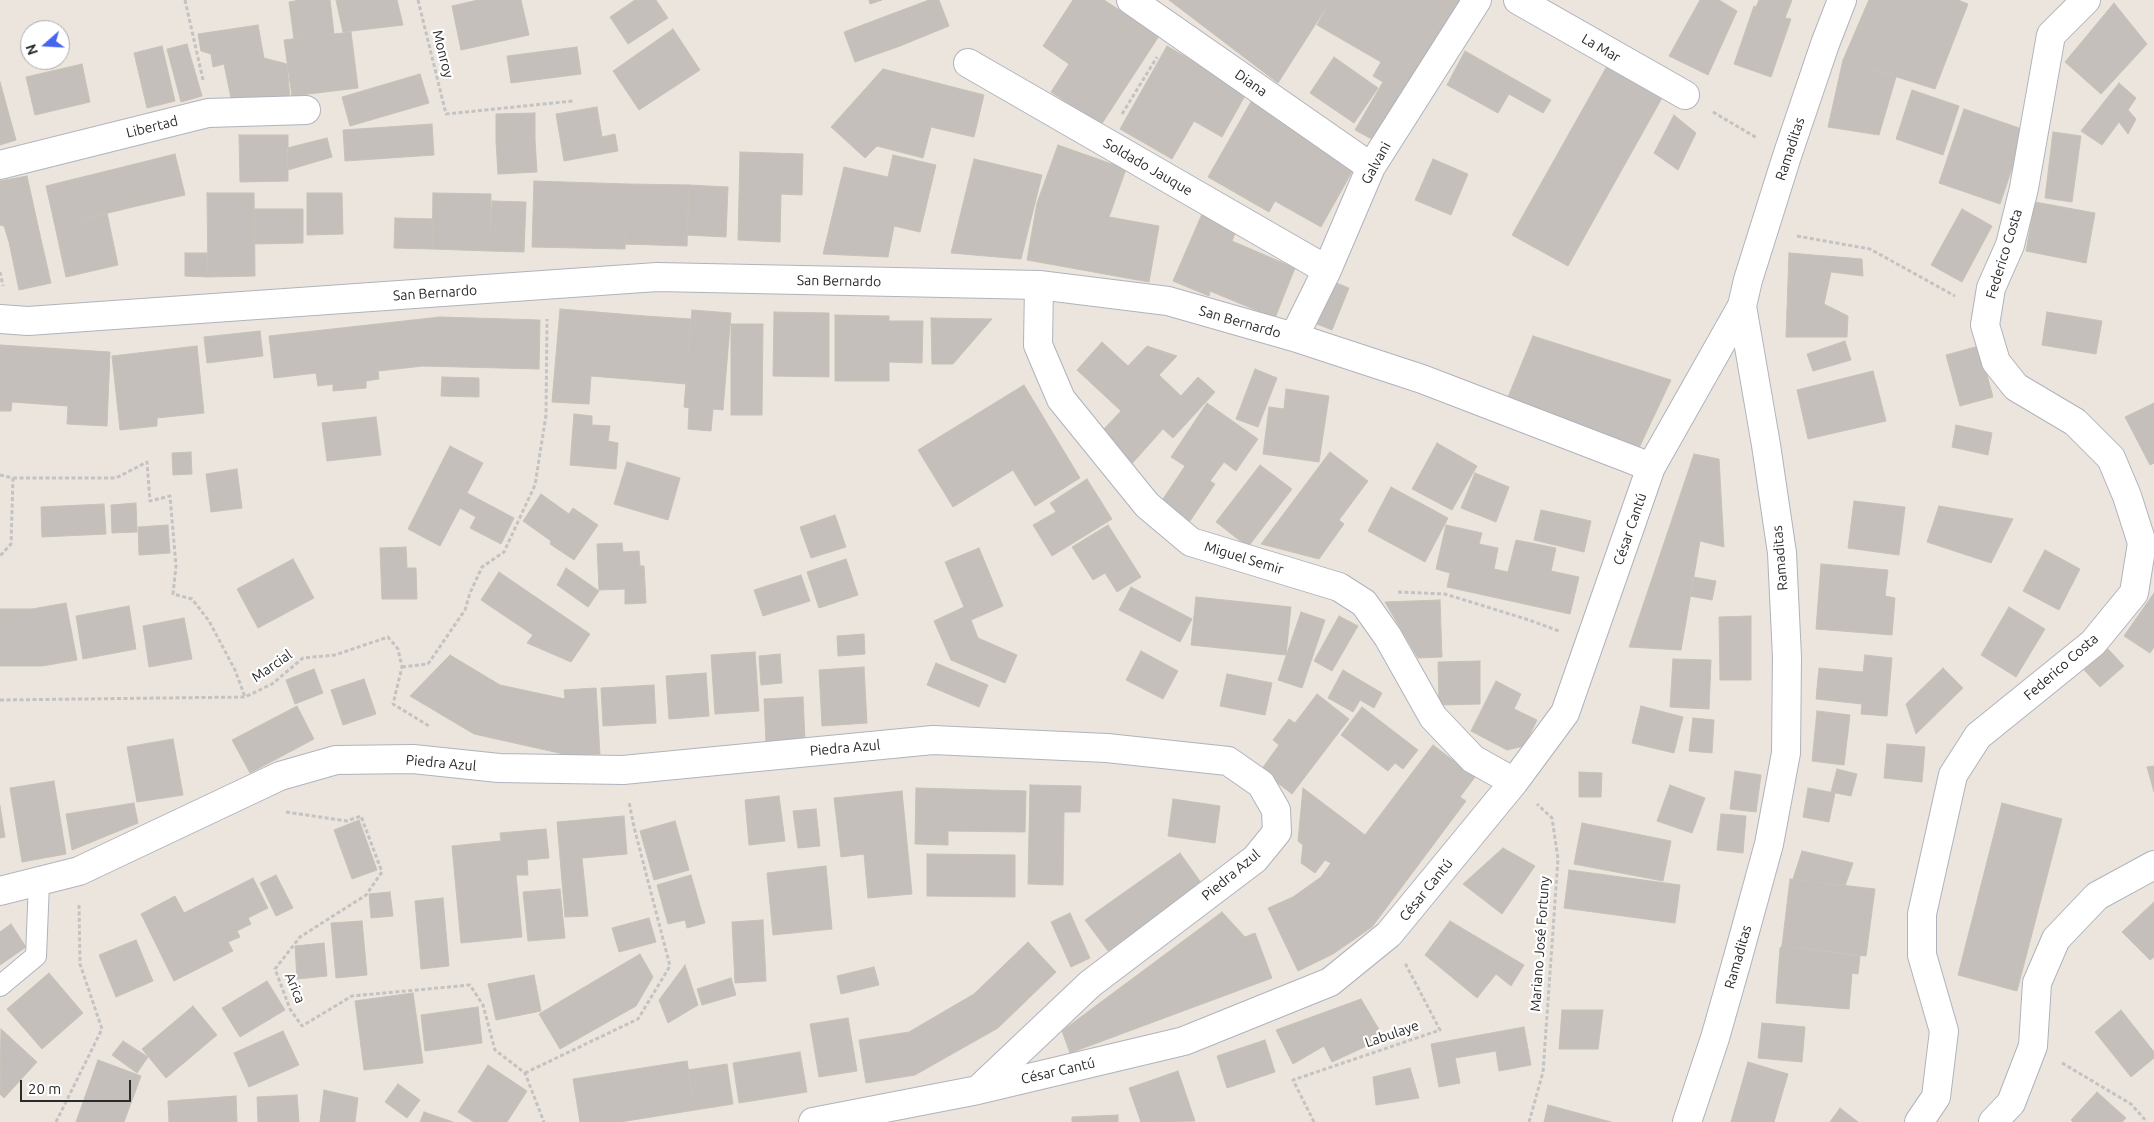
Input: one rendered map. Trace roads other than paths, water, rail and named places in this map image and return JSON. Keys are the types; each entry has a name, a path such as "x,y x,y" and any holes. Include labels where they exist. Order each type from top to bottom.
{"street":[{"name":"Diana","path":"1131,0 1371,167"},
{"name":"Galvani","path":"1294,337 1327,270 1371,167 1478,0"},
{"name":"La Mar","path":"1518,0 1685,95"},
{"name":"Ramaditas","path":"1687,1122 1715,1038 1741,948 1768,844 1786,753 1787,657 1782,552 1742,306 1748,280 1765,230 1786,156 1842,0"},
{"name":"Federico Costa","path":"1919,1122 1936,1097 1944,1031 1922,956 1922,914 1953,775 1978,736 2093,643 2134,593 2142,543 2127,496 2111,458 2075,422 2016,387 1996,362 1985,325 1991,288 2010,245 2024,188 2051,35 2086,0"},
{"name":"Soldado Jauque","path":"968,63 1327,270"},
{"name":"Libertad","path":"0,164 208,113 306,110"},
{"name":"San Bernardo","path":"0,319 28,321 657,277 1039,285 1168,301 1294,337 1422,379 1651,467"},
{"name":"Miguel Semir","path":"1039,285 1038,345 1061,399 1147,506 1190,542 1338,587 1364,603 1388,637 1433,717 1473,759 1514,782"},
{"name":"César Cantú","path":"813,1122 853,1116 978,1090 1184,1041 1330,982 1390,934 1514,782 1565,713 1651,467 1742,306"},
{"name":"Piedra Azul","path":"0,891 39,883 79,871 280,776 336,760 413,759 499,768 623,770 933,740 1108,748 1228,761 1262,784 1276,810 1277,832 1255,859 1090,984 978,1090"},
{"path":"1993,1122 2011,1103 2033,1046 2037,983 2056,939 2097,896 2154,865"}],"lane":[{"path":"0,986 36,956 39,883"}]}
